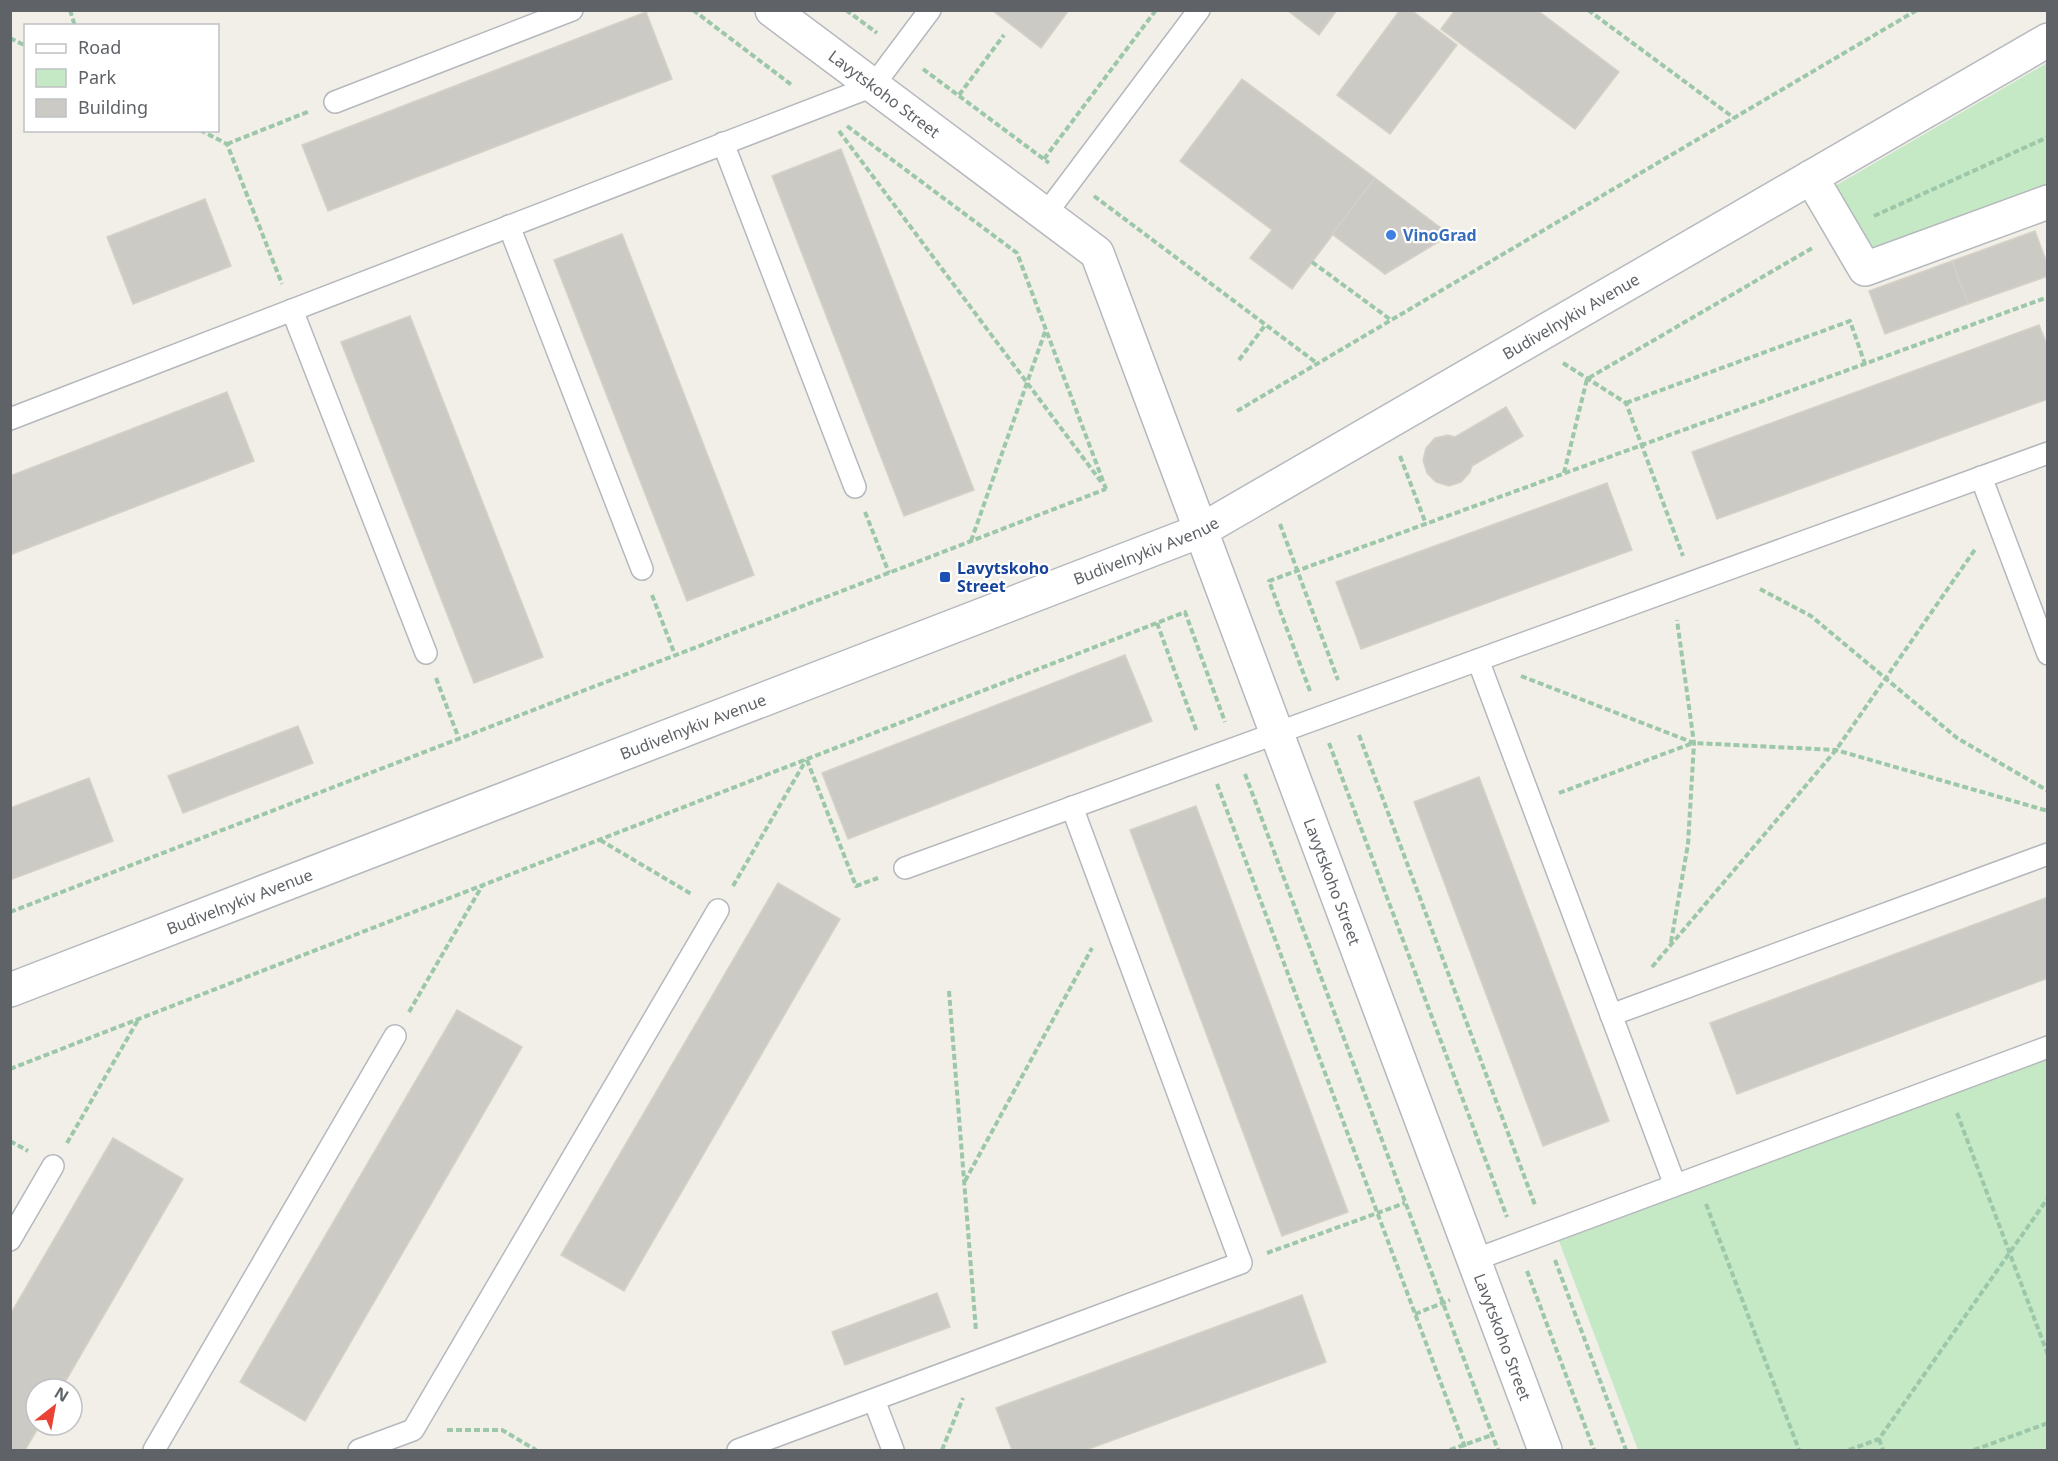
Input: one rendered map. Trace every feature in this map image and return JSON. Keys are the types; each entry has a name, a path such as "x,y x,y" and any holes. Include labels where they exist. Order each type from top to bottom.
{"main road":[{"name":"Lavytskoho Street","path":"772,10 1097,253 1545,1450"},
{"name":"Budivelnykiv Avenue","path":"10,990 1200,531 2048,40"},
{"path":"1811,177 1865,269 2048,202"}],"lane":[{"path":"335,102 572,10"},
{"path":"10,419 873,86 930,10"},
{"path":"1045,215 1199,10"},
{"path":"723,143 855,486"},
{"path":"509,226 642,569"},
{"path":"292,310 426,652"},
{"path":"905,868 2048,453"},
{"path":"1981,477 2048,654"},
{"path":"1478,660 1675,1185"},
{"path":"738,1450 1241,1263 1072,807"},
{"path":"1611,1015 2048,854"},
{"path":"359,1450 413,1431 718,910"},
{"path":"154,1450 395,1036"},
{"path":"1474,1260 2048,1047"},
{"path":"10,1240 53,1166"},
{"path":"874,1400 893,1450"}],"path":[{"path":"693,10 1017,253 1106,489"},
{"path":"1044,159 1156,10"},
{"path":"1588,10 1734,118"},
{"path":"1237,411 1917,10"},
{"path":"959,95 1004,35"},
{"path":"10,38 24,45"},
{"path":"227,144 335,102"},
{"path":"820,106 1106,489"},
{"path":"204,132 227,144 292,310"},
{"path":"1564,473 1587,379 1842,231 2048,137"},
{"path":"1312,262 1391,321"},
{"path":"1594,1450 1269,581 2048,297"},
{"path":"1626,403 1850,321 1865,364"},
{"path":"1239,360 1266,324"},
{"path":"971,541 1046,328"},
{"path":"1558,360 1626,403 1642,445 1683,585 1694,743 1688,844 1671,945"},
{"path":"1399,452 1425,524"},
{"path":"855,486 889,573"},
{"path":"10,912 1106,489"},
{"path":"1648,971 1836,750 1996,519"},
{"path":"1278,521 1626,1450"},
{"path":"642,569 675,655"},
{"path":"1725,570 1811,616 1957,738 2048,791"},
{"path":"10,1069 1185,612 1498,1450"},
{"path":"1156,623 1465,1448"},
{"path":"426,652 459,739"},
{"path":"1478,660 1694,743 1836,750 2048,811"},
{"path":"1532,803 1694,743"},
{"path":"807,760 856,886"},
{"path":"600,840 718,910 807,760"},
{"path":"395,1036 483,885"},
{"path":"964,1182 1111,913"},
{"path":"942,1450 978,1361 949,991"},
{"path":"53,1166 139,1019"},
{"path":"1957,1113 2048,1355"},
{"path":"1696,1178 1799,1450"},
{"path":"1848,1450 1879,1439 2048,1198"},
{"path":"1241,1263 1405,1203"},
{"path":"1974,1450 2048,1423"},
{"path":"413,1431 502,1430 536,1450"},
{"path":"1450,1450 1465,1448 1492,1434"},
{"path":"1879,1439 1883,1450"}],"green space":[{"path":"2047,63 2047,185 1873,249 1835,186"},
{"path":"2047,1059 2047,1450 1638,1450 1559,1241"}],"building":[{"path":"992,10 1069,10 1041,48"},
{"path":"1287,10 1337,10 1319,35"},
{"path":"1400,10 1411,10 1457,45 1390,134 1337,95"},
{"path":"1455,10 1537,10 1619,72 1575,129 1441,29"},
{"path":"646,12 672,79 328,211 302,145"},
{"path":"1242,79 1375,178 1292,289 1250,258 1272,230 1180,161"},
{"path":"841,149 974,490 904,516 772,176"},
{"path":"1375,178 1450,235 1385,274 1332,234"},
{"path":"205,199 231,266 133,304 107,237"},
{"path":"2035,231 2048,266 2048,276 1968,304 1952,261"},
{"path":"622,234 754,575 687,601 554,260"},
{"path":"1952,261 1968,304 1885,334 1869,291"},
{"path":"410,316 543,657 474,683 341,342"},
{"path":"2039,325 2048,347 2048,399 1717,519 1692,452"},
{"path":"227,392 254,461 10,555 10,476"},
{"path":"1506,407 1523,436 1472,466 1461,482 1449,486 1436,482 1427,473 1423,460 1426,448 1435,438 1448,435 1455,437"},
{"path":"1607,483 1632,550 1361,649 1336,582"},
{"path":"1125,655 1152,721 848,839 822,773"},
{"path":"298,726 313,763 183,813 168,776"},
{"path":"1479,777 1609,1121 1543,1146 1414,802"},
{"path":"89,778 113,841 10,880 10,808"},
{"path":"1196,806 1348,1212 1282,1236 1130,830"},
{"path":"778,883 840,919 624,1291 561,1255"},
{"path":"2048,897 2048,978 1737,1094 1710,1023"},
{"path":"457,1010 522,1047 305,1421 240,1382"},
{"path":"113,1138 183,1179 68,1377 24,1377 24,1437 33,1437 25,1450 10,1450 10,1315"},
{"path":"937,1293 950,1327 845,1365 832,1332"},
{"path":"1302,1295 1326,1362 1086,1450 1012,1450 996,1408"}],"place":[{"name":"VinoGrad","path":"1391,235"},
{"name":"Lavytskoho Street","path":"945,577"}]}
